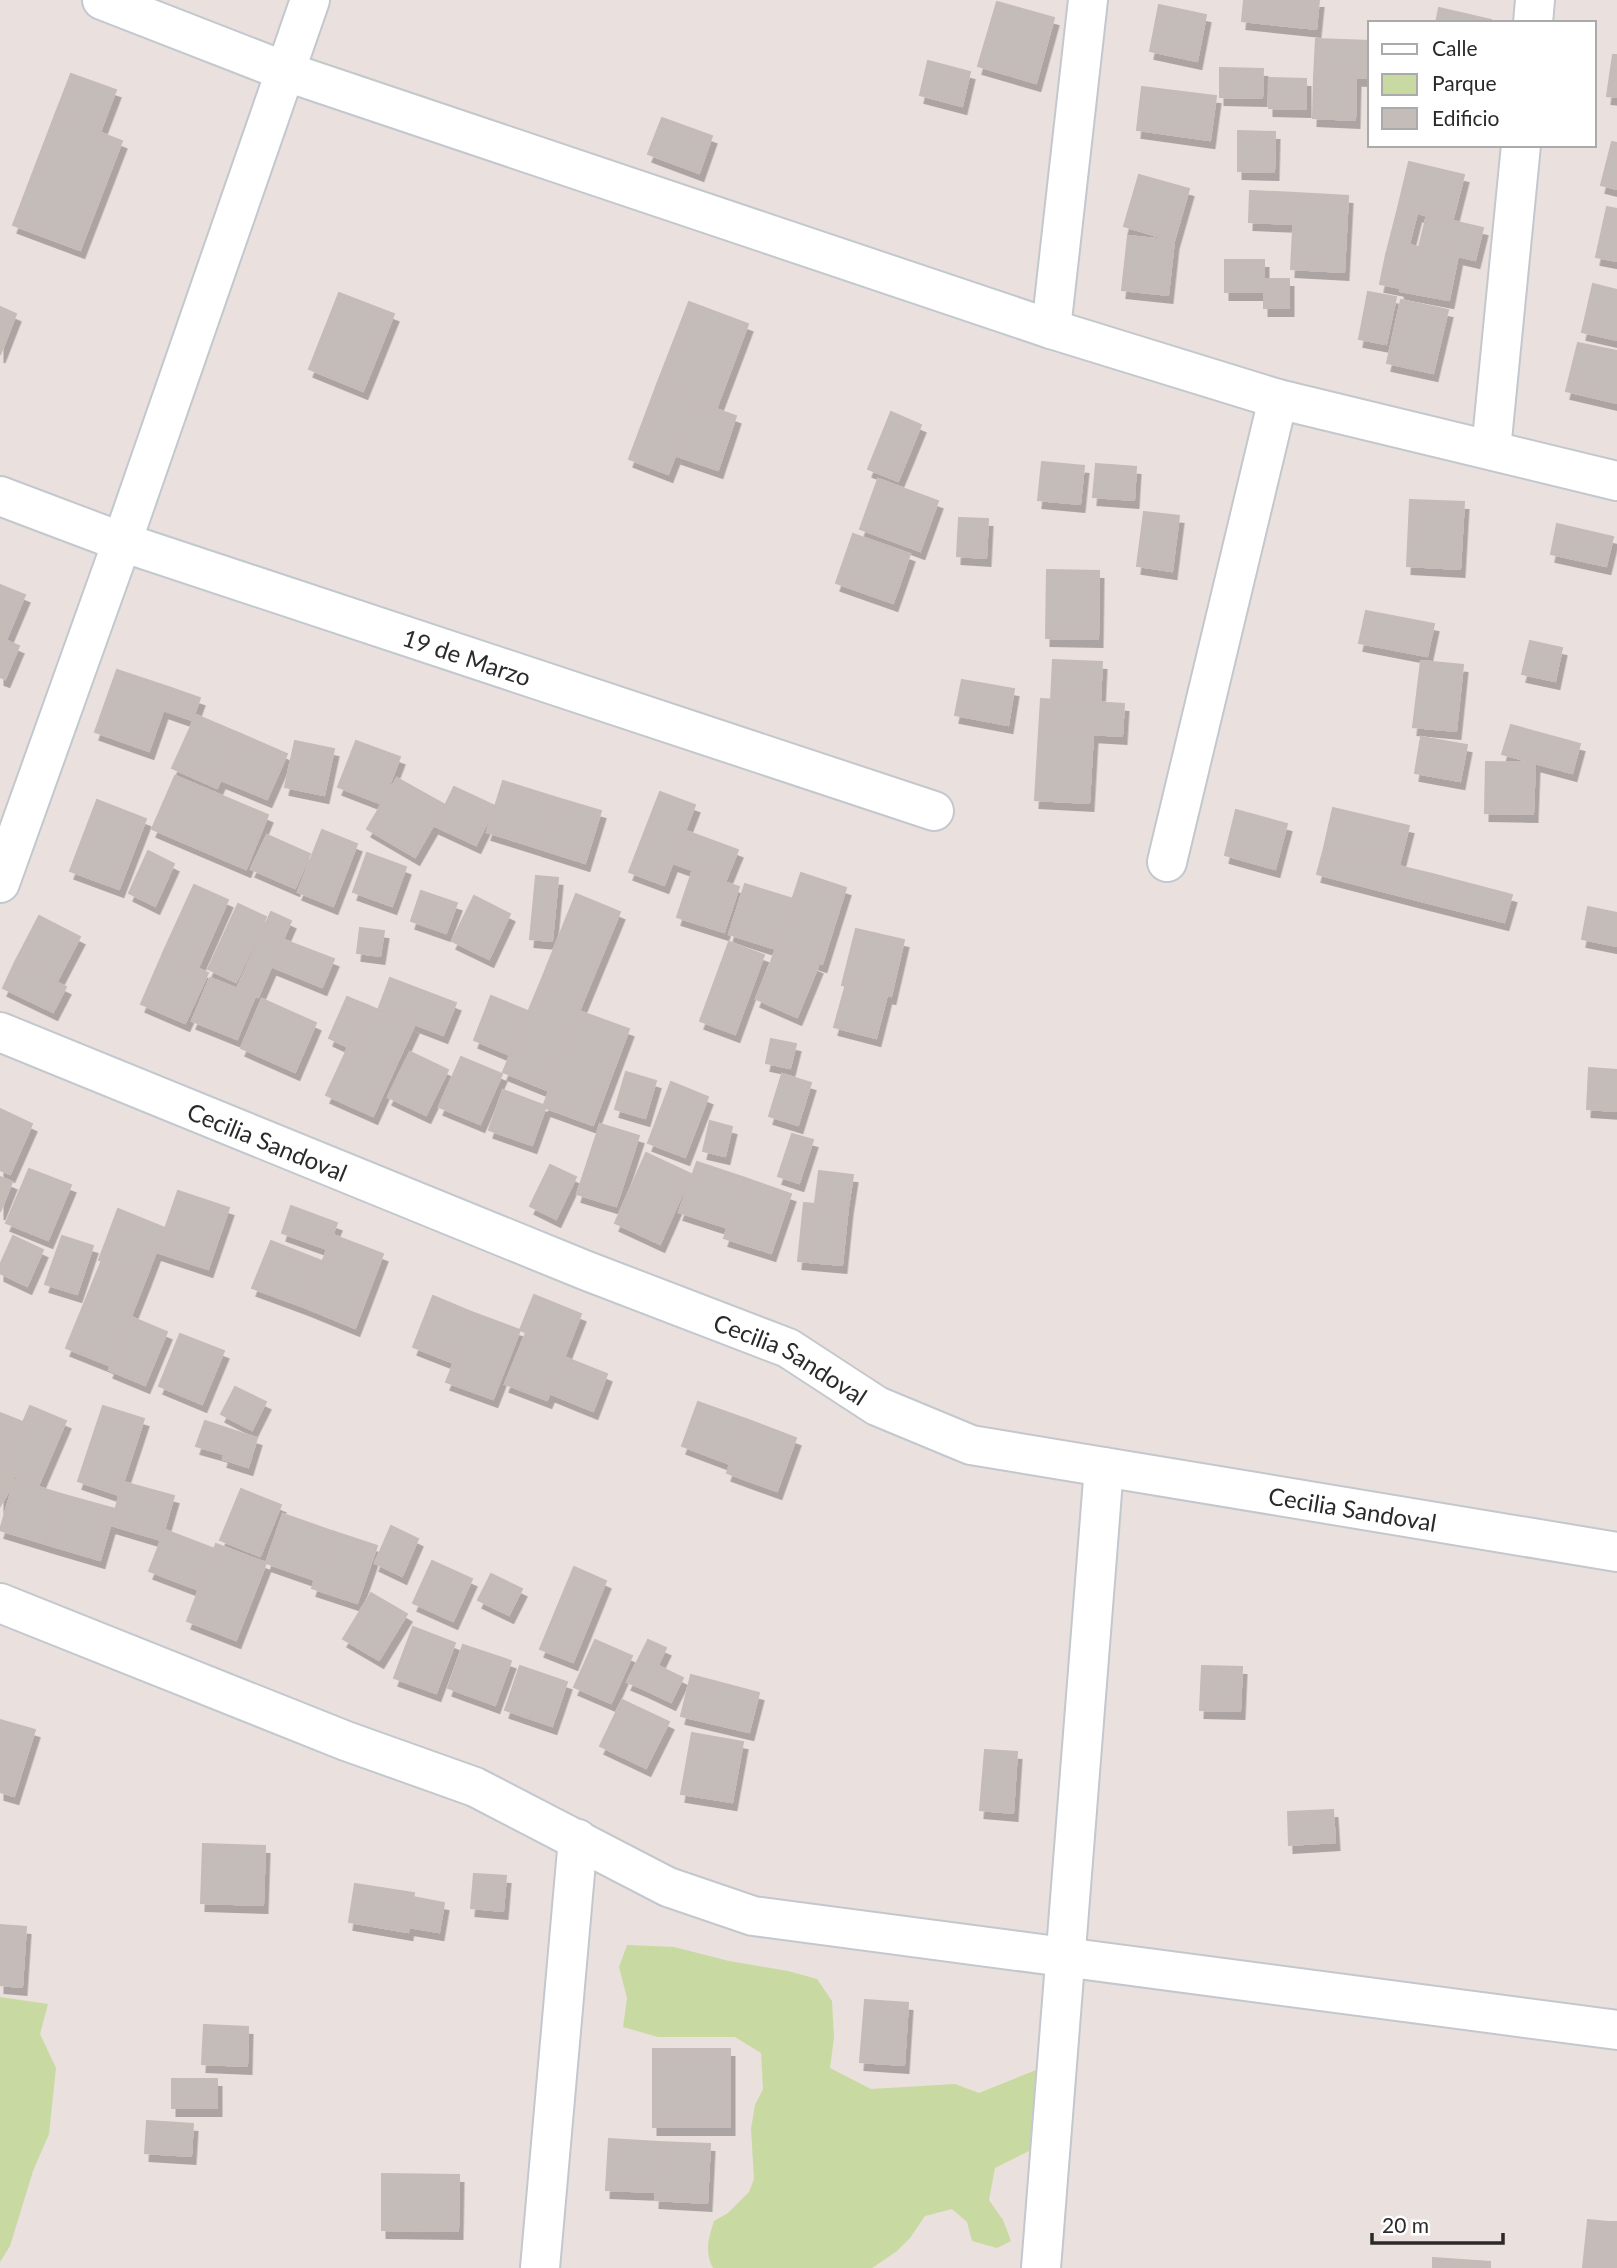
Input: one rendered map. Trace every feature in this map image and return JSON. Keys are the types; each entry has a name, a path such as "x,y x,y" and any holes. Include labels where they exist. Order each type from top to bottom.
{"street":[{"path":"102,0 287,72 1051,329 1278,399 1617,481"},
{"path":"0,883 122,542 310,0"},
{"path":"1051,329 1088,0"},
{"path":"1533,21 1535,0"},
{"path":"1491,450 1521,147"},
{"path":"1167,862 1278,399"},
{"name":"19 de Marzo","path":"0,496 122,542 933,811"},
{"name":"Cecilia Sandoval","path":"0,1031 587,1271 788,1348 877,1406 971,1445 1617,1552"},
{"path":"1041,2268 1104,1467"},
{"path":"0,1603 346,1741 475,1787 668,1887 753,1916 1617,2030"},
{"path":"540,2268 578,1839"}],"green space":[{"path":"627,1945 674,1947 817,1979 832,2001 834,2038 830,2068 871,2089 955,2084 979,2093 1041,2068 1047,2142 995,2168 989,2200 1003,2220 1011,2241 997,2248 972,2241 967,2222 952,2209 925,2216 897,2251 872,2268 713,2268 708,2250 714,2221 728,2213 749,2192 754,2179 751,2129 755,2105 763,2089 761,2053 735,2037 658,2037 623,2027 627,1998 619,1967"},
{"path":"0,1997 48,2004 40,2034 56,2068 49,2134 33,2171 10,2246 0,2262"}],"building":[{"path":"1244,0 1319,0 1316,29 1242,21"},
{"path":"997,2 1054,18 1036,83 978,66"},
{"path":"1159,5 1206,15 1197,61 1150,51"},
{"path":"1439,8 1491,20 1491,21 1436,21"},
{"path":"1316,39 1368,41 1368,78 1314,77"},
{"path":"1613,55 1617,55 1617,97 1607,96"},
{"path":"928,61 970,72 962,106 920,95"},
{"path":"1220,68 1263,69 1262,98 1220,97"},
{"path":"71,74 116,90 100,132 55,115"},
{"path":"1314,77 1356,78 1355,120 1313,118"},
{"path":"1269,78 1306,79 1306,109 1269,108"},
{"path":"1142,87 1216,96 1210,140 1137,130"},
{"path":"55,115 122,141 80,250 13,225"},
{"path":"662,118 712,136 699,173 648,154"},
{"path":"1238,131 1275,132 1274,172 1238,171"},
{"path":"1612,142 1617,143 1617,189 1601,185"},
{"path":"1409,162 1464,175 1452,222 1398,208"},
{"path":"1139,175 1189,189 1174,241 1124,226"},
{"path":"1250,191 1295,193 1294,224 1249,222"},
{"path":"1295,193 1348,196 1344,272 1291,269"},
{"path":"1607,207 1617,209 1617,261 1596,257"},
{"path":"1398,208 1417,213 1405,260 1386,255"},
{"path":"1427,215 1483,228 1475,260 1419,247"},
{"path":"1128,236 1174,241 1168,295 1122,290"},
{"path":"1409,245 1458,255 1449,300 1400,291"},
{"path":"1386,255 1407,260 1401,288 1380,284"},
{"path":"1225,260 1264,260 1264,292 1225,292"},
{"path":"1264,279 1289,279 1289,308 1264,308"},
{"path":"1593,284 1617,290 1617,340 1582,332"},
{"path":"1368,292 1396,297 1386,344 1359,339"},
{"path":"339,293 394,314 363,391 309,369"},
{"path":"1401,300 1448,310 1433,373 1387,363"},
{"path":"689,302 748,324 716,409 656,387"},
{"path":"0,307 16,314 0,355"},
{"path":"1578,343 1617,351 1617,403 1566,391"},
{"path":"656,387 696,402 668,474 629,459"},
{"path":"696,402 736,416 718,470 677,456"},
{"path":"891,412 921,425 898,481 868,469"},
{"path":"1042,462 1084,466 1080,504 1038,500"},
{"path":"1096,464 1136,467 1134,500 1093,497"},
{"path":"878,479 938,501 920,551 860,529"},
{"path":"1410,500 1464,502 1460,569 1407,566"},
{"path":"1144,512 1179,516 1172,571 1137,566"},
{"path":"959,518 988,519 986,558 957,556"},
{"path":"1557,524 1613,537 1606,566 1551,554"},
{"path":"853,534 910,554 893,603 836,583"},
{"path":"1047,570 1099,571 1098,639 1046,638"},
{"path":"0,585 25,595 6,640 0,637"},
{"path":"1366,611 1434,624 1427,656 1359,643"},
{"path":"0,638 19,646 5,679 0,677"},
{"path":"1530,641 1562,648 1555,681 1522,674"},
{"path":"1053,660 1102,662 1100,702 1051,700"},
{"path":"1421,661 1463,665 1456,731 1413,727"},
{"path":"117,670 171,688 149,751 95,732"},
{"path":"962,680 1014,689 1008,725 955,715"},
{"path":"171,688 200,698 192,720 163,710"},
{"path":"1041,699 1124,704 1122,736 1039,731"},
{"path":"196,715 241,734 217,788 172,768"},
{"path":"1511,725 1580,744 1572,773 1502,754"},
{"path":"1039,731 1093,734 1089,803 1035,800"},
{"path":"241,734 287,754 267,799 221,780"},
{"path":"1421,737 1467,745 1460,781 1415,773"},
{"path":"295,741 334,749 324,795 285,787"},
{"path":"356,741 400,757 382,804 338,787"},
{"path":"1486,762 1535,763 1533,814 1485,813"},
{"path":"175,776 268,815 246,869 152,829"},
{"path":"397,778 445,805 415,857 367,829"},
{"path":"503,781 554,797 538,848 487,832"},
{"path":"454,787 495,806 476,845 435,826"},
{"path":"660,792 695,805 664,885 629,872"},
{"path":"554,797 601,811 585,863 538,848"},
{"path":"97,800 146,819 119,889 70,871"},
{"path":"1333,808 1409,826 1399,865 1324,848"},
{"path":"1236,810 1287,824 1275,869 1225,855"},
{"path":"322,830 357,844 333,906 298,892"},
{"path":"686,831 738,850 725,882 673,863"},
{"path":"267,835 310,854 295,888 251,869"},
{"path":"1324,848 1432,874 1425,902 1317,874"},
{"path":"148,851 174,864 155,906 129,893"},
{"path":"367,853 406,867 392,906 353,892"},
{"path":"692,872 739,887 724,932 677,917"},
{"path":"801,873 846,888 822,964 776,949"},
{"path":"1432,874 1512,895 1504,922 1425,902"},
{"path":"536,876 558,878 552,941 530,939"},
{"path":"745,884 793,899 776,949 729,934"},
{"path":"194,885 228,900 198,968 163,953"},
{"path":"421,891 457,903 446,933 411,921"},
{"path":"576,894 620,912 584,999 541,981"},
{"path":"474,896 510,914 489,959 452,941"},
{"path":"238,904 266,917 236,982 208,969"},
{"path":"1588,907 1617,913 1617,946 1582,939"},
{"path":"271,912 291,921 258,997 237,989"},
{"path":"39,916 80,937 56,983 15,962"},
{"path":"360,928 384,931 380,956 357,953"},
{"path":"856,929 904,940 891,996 842,985"},
{"path":"284,940 334,959 322,987 273,967"},
{"path":"729,942 764,955 735,1034 700,1021"},
{"path":"776,949 818,966 797,1017 756,999"},
{"path":"163,953 208,973 185,1023 141,1004"},
{"path":"15,962 66,987 53,1012 3,988"},
{"path":"210,978 255,996 237,1039 192,1021"},
{"path":"390,978 456,1003 443,1035 378,1010"},
{"path":"541,981 584,999 547,1090 503,1072"},
{"path":"846,984 887,995 876,1038 834,1027"},
{"path":"491,996 528,1011 510,1055 474,1040"},
{"path":"347,997 367,1005 348,1047 329,1038"},
{"path":"262,999 316,1023 295,1072 241,1048"},
{"path":"367,1005 414,1026 397,1063 350,1043"},
{"path":"579,1011 629,1029 593,1125 543,1107"},
{"path":"771,1039 796,1044 790,1068 766,1063"},
{"path":"350,1043 397,1063 373,1116 326,1095"},
{"path":"410,1052 448,1070 426,1115 388,1097"},
{"path":"461,1057 502,1074 480,1124 439,1107"},
{"path":"1589,1068 1617,1070 1617,1111 1587,1109"},
{"path":"626,1072 656,1081 645,1118 615,1109"},
{"path":"782,1074 811,1083 798,1125 769,1116"},
{"path":"671,1082 708,1097 685,1157 648,1143"},
{"path":"503,1090 546,1106 532,1145 489,1130"},
{"path":"0,1109 32,1124 10,1174 0,1170"},
{"path":"710,1121 732,1127 725,1156 703,1151"},
{"path":"600,1124 639,1136 616,1206 577,1194"},
{"path":"792,1134 813,1140 799,1183 778,1176"},
{"path":"646,1153 691,1174 660,1244 615,1223"},
{"path":"697,1162 745,1178 728,1228 679,1212"},
{"path":"550,1165 576,1177 556,1219 530,1206"},
{"path":"29,1169 71,1185 48,1240 6,1223"},
{"path":"819,1171 853,1175 848,1207 815,1203"},
{"path":"0,1177 12,1182 0,1212"},
{"path":"745,1178 791,1194 771,1253 724,1238"},
{"path":"178,1191 229,1208 208,1269 157,1252"},
{"path":"804,1203 848,1207 842,1265 798,1261"},
{"path":"291,1206 337,1223 327,1249 282,1233"},
{"path":"118,1209 165,1228 146,1278 99,1260"},
{"path":"333,1235 383,1254 355,1328 304,1307"},
{"path":"13,1236 43,1250 27,1286 0,1273 0,1265"},
{"path":"62,1236 93,1246 77,1294 45,1284"},
{"path":"271,1241 322,1261 304,1307 252,1288"},
{"path":"102,1260 146,1278 111,1366 66,1348"},
{"path":"534,1295 581,1314 567,1350 520,1330"},
{"path":"433,1296 474,1313 454,1363 413,1347"},
{"path":"474,1313 520,1330 493,1399 446,1382"},
{"path":"131,1317 167,1332 145,1385 109,1370"},
{"path":"526,1333 567,1350 547,1400 505,1384"},
{"path":"180,1334 224,1351 202,1404 159,1386"},
{"path":"564,1357 607,1374 593,1411 549,1393"},
{"path":"235,1387 266,1402 252,1430 221,1414"},
{"path":"698,1402 746,1419 730,1464 682,1446"},
{"path":"30,1406 66,1421 38,1486 2,1471"},
{"path":"103,1406 144,1419 119,1495 78,1481"},
{"path":"0,1413 23,1422 2,1471 0,1470"},
{"path":"746,1419 796,1438 777,1491 727,1473"},
{"path":"205,1421 232,1430 224,1454 196,1446"},
{"path":"232,1430 257,1438 248,1467 223,1459"},
{"path":"0,1471 15,1480 0,1506"},
{"path":"15,1480 61,1494 46,1544 0,1530"},
{"path":"123,1482 174,1496 161,1540 111,1525"},
{"path":"241,1489 281,1505 260,1556 220,1540"},
{"path":"61,1494 115,1509 100,1560 46,1544"},
{"path":"283,1514 332,1531 315,1580 266,1563"},
{"path":"391,1526 418,1539 402,1576 375,1563"},
{"path":"165,1530 215,1549 199,1590 149,1571"},
{"path":"332,1531 377,1546 357,1603 312,1588"},
{"path":"216,1544 266,1563 236,1640 187,1621"},
{"path":"432,1561 472,1579 453,1621 413,1603"},
{"path":"574,1567 606,1581 573,1662 540,1649"},
{"path":"491,1574 522,1589 509,1615 478,1600"},
{"path":"371,1593 407,1614 379,1660 343,1639"},
{"path":"413,1627 455,1643 436,1693 394,1678"},
{"path":"595,1640 632,1656 611,1703 574,1687"},
{"path":"648,1640 666,1648 646,1690 627,1682"},
{"path":"463,1645 511,1661 495,1705 448,1688"},
{"path":"520,1666 567,1682 552,1726 505,1710"},
{"path":"658,1666 683,1678 671,1702 646,1690"},
{"path":"1202,1666 1242,1667 1240,1711 1200,1710"},
{"path":"691,1675 759,1693 749,1732 681,1716"},
{"path":"622,1700 669,1722 646,1768 600,1746"},
{"path":"0,1720 35,1730 14,1796 0,1792"},
{"path":"692,1733 743,1742 732,1802 681,1794"},
{"path":"985,1750 1017,1752 1013,1813 980,1810"},
{"path":"1333,1810 1335,1842 1289,1845 1288,1812"},
{"path":"203,1844 265,1846 263,1905 201,1903"},
{"path":"474,1874 506,1876 503,1911 471,1908"},
{"path":"355,1884 414,1893 408,1932 349,1922"},
{"path":"413,1897 444,1903 439,1932 408,1927"},
{"path":"0,1925 26,1927 22,1987 0,1985"},
{"path":"865,2000 908,2003 904,2065 860,2062"},
{"path":"204,2025 248,2027 247,2066 202,2064"},
{"path":"653,2049 730,2049 730,2127 653,2127"},
{"path":"172,2079 217,2079 217,2108 172,2108"},
{"path":"147,2121 193,2124 191,2156 145,2153"},
{"path":"609,2139 658,2142 655,2192 606,2190"},
{"path":"658,2142 710,2144 707,2203 655,2200"},
{"path":"382,2174 459,2175 458,2231 382,2230"},
{"path":"1588,2220 1607,2222 1603,2268 1583,2268"},
{"path":"1607,2222 1617,2222 1617,2268 1603,2268"},
{"path":"1433,2258 1490,2262 1490,2268 1433,2268"}]}
